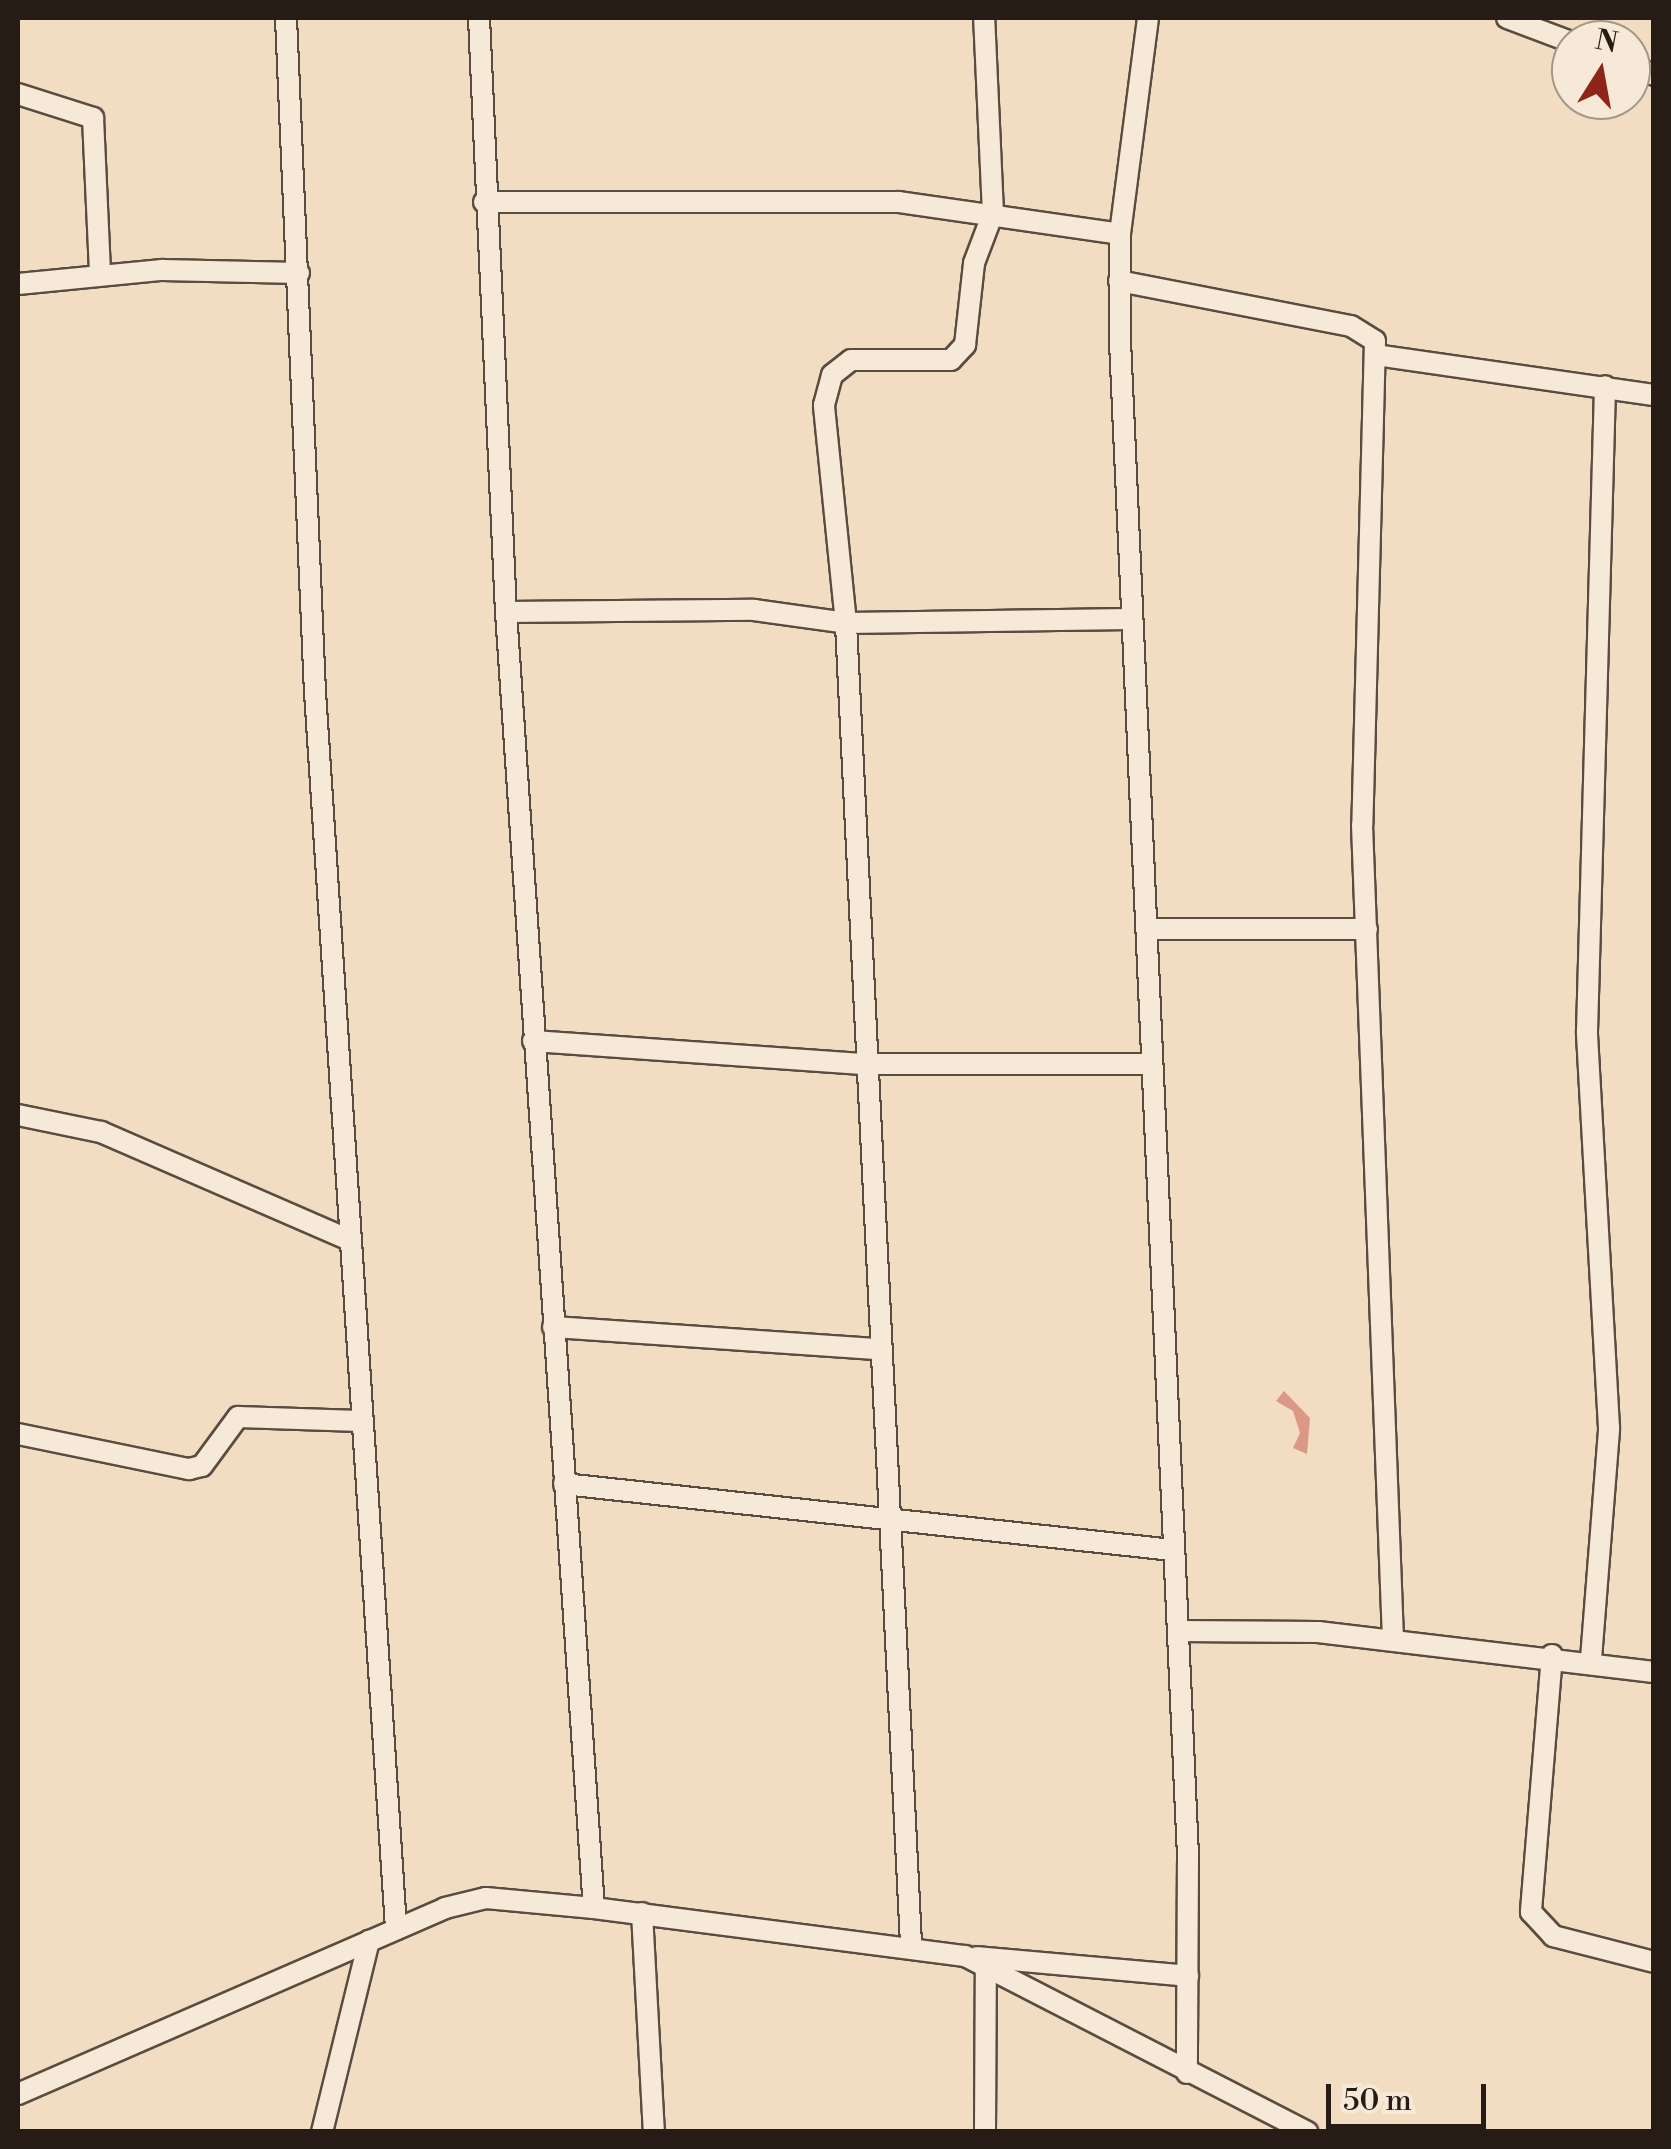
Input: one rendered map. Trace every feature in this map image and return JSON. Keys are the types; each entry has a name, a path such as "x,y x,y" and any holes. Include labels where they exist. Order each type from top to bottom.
{"street":[{"path":"286,18 349,1240 396,1929"},
{"path":"480,18 484,202 506,612 594,1908"},
{"path":"911,1944 883,1513 846,623 826,388 851,360 961,356 974,263 993,213 984,18"},
{"path":"1148,18 1120,234 1118,281 1130,619 1149,929 1146,1064 1178,1631 1187,2073"},
{"path":"1507,18 1551,34"},
{"path":"18,94 82,107 93,118 100,274"},
{"path":"484,202 899,202 1120,234"},
{"path":"18,284 100,274 299,273"},
{"path":"1118,281 1351,326 1375,341 1362,727 1393,1639"},
{"path":"1376,354 1654,395"},
{"path":"1591,1659 1609,1428 1587,1032 1605,386"},
{"path":"506,612 754,610 846,623 1130,619"},
{"path":"1149,929 1367,929"},
{"path":"533,1041 862,1064 1146,1064"},
{"path":"18,1115 101,1132 349,1240"},
{"path":"553,1328 876,1348"},
{"path":"18,1434 188,1470 202,1466 238,1417 360,1420"},
{"path":"564,1484 883,1513 1173,1550"},
{"path":"1178,1631 1393,1639 1591,1659 1654,1672"},
{"path":"1552,1655 1531,1912 1553,1936 1654,1962"},
{"path":"18,2094 396,1929 486,1898 911,1944 964,1956 1188,1976"},
{"path":"642,1913 654,2132"},
{"path":"322,2132 369,1941"},
{"path":"964,1956 1187,2073 1273,2124 1307,2132"},
{"path":"985,2132 986,1968"}],"building":[{"path":"1284,1391 1310,1418 1307,1454 1293,1448 1300,1433 1293,1411 1276,1401"}]}
